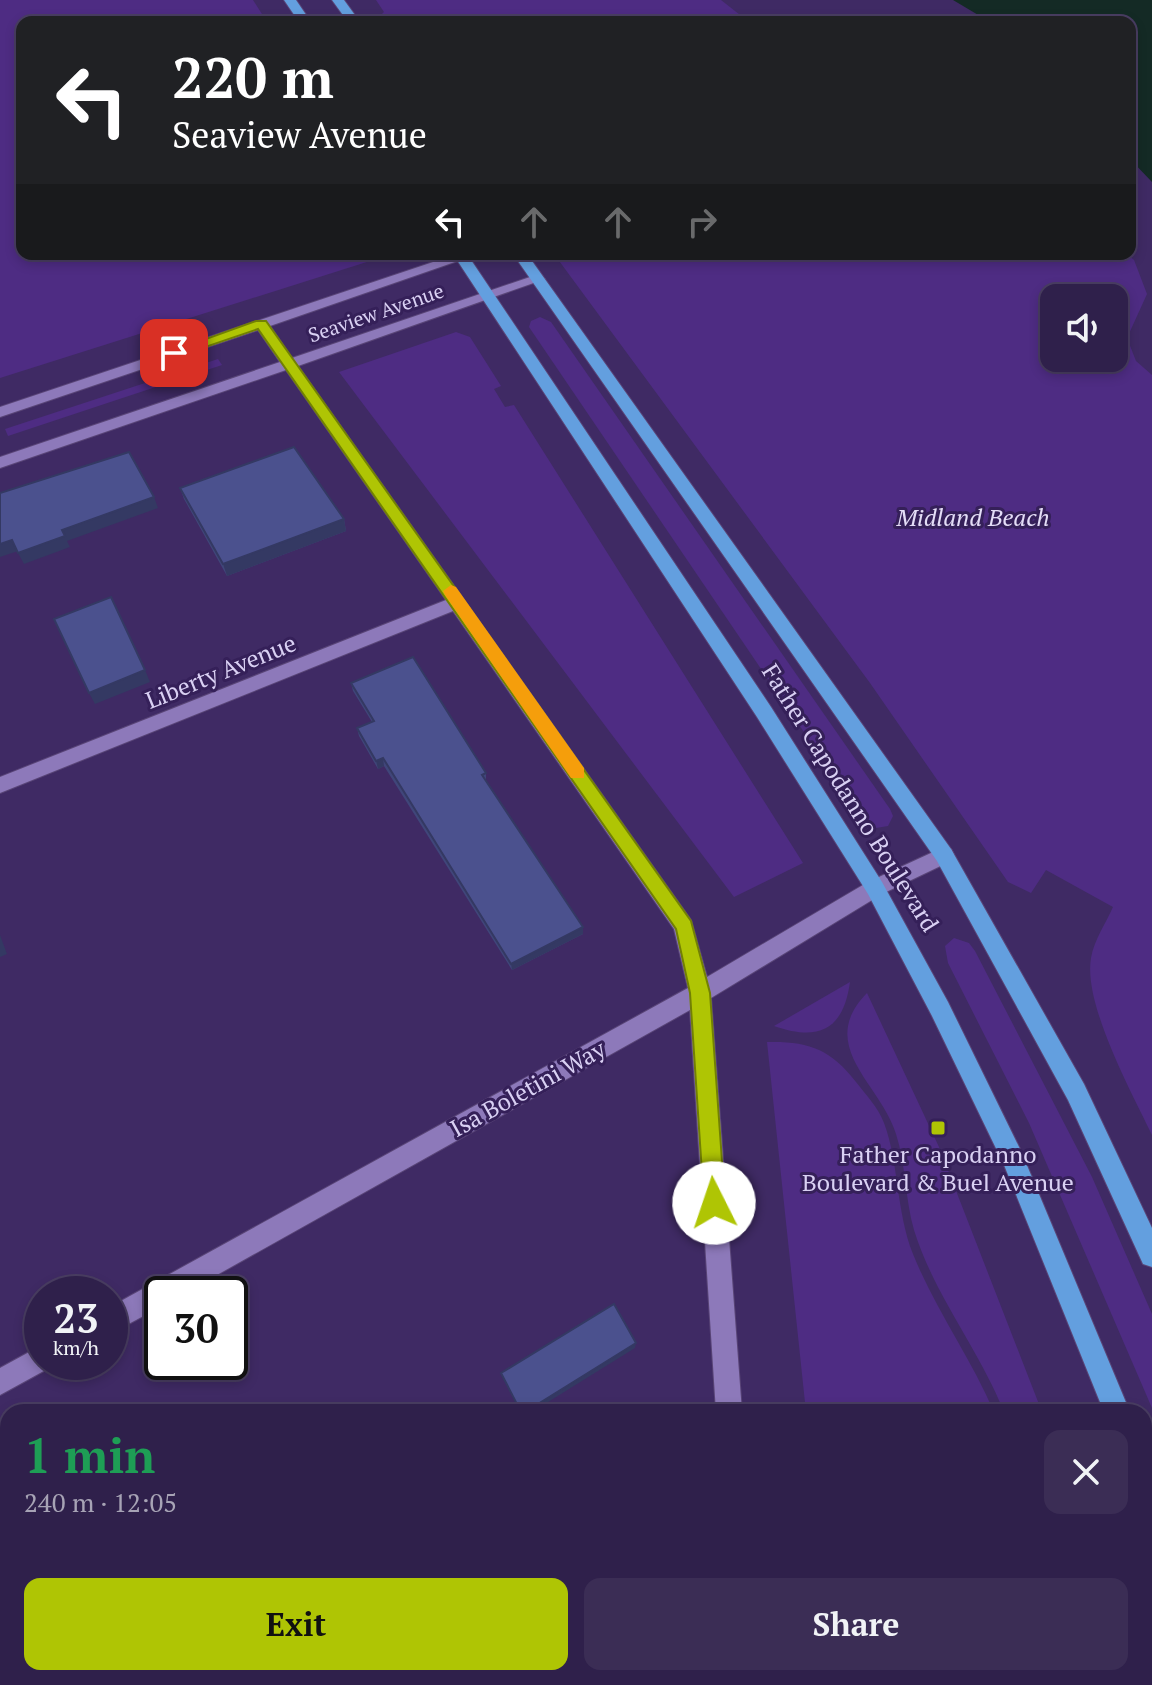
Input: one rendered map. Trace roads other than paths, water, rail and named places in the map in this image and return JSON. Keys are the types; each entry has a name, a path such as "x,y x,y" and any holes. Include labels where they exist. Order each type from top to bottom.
{"main road":[{"name":"Father Capodanno Boulevard","path":"467,260 778,733 875,888 940,1009 1013,1159 1114,1404"},
{"name":"Father Capodanno Boulevard","path":"524,260 944,855 1076,1092 1152,1255"}],"street":[{"name":"Seaview Avenue","path":"0,412 449,260"},
{"name":"Seaview Avenue","path":"0,463 538,279"},
{"path":"261,324 684,926 700,993 728,1404"},
{"name":"Liberty Avenue","path":"0,785 459,602"},
{"name":"Isa Boletini Way","path":"128,1311 700,993 875,888 944,855"},
{"path":"0,1382 24,1368"}],"place":[{"name":"Father Capodanno Boulevard & Buel Avenue","path":"938,1128"}],"park label":[{"name":"Midland Beach","path":"973,518"}]}
